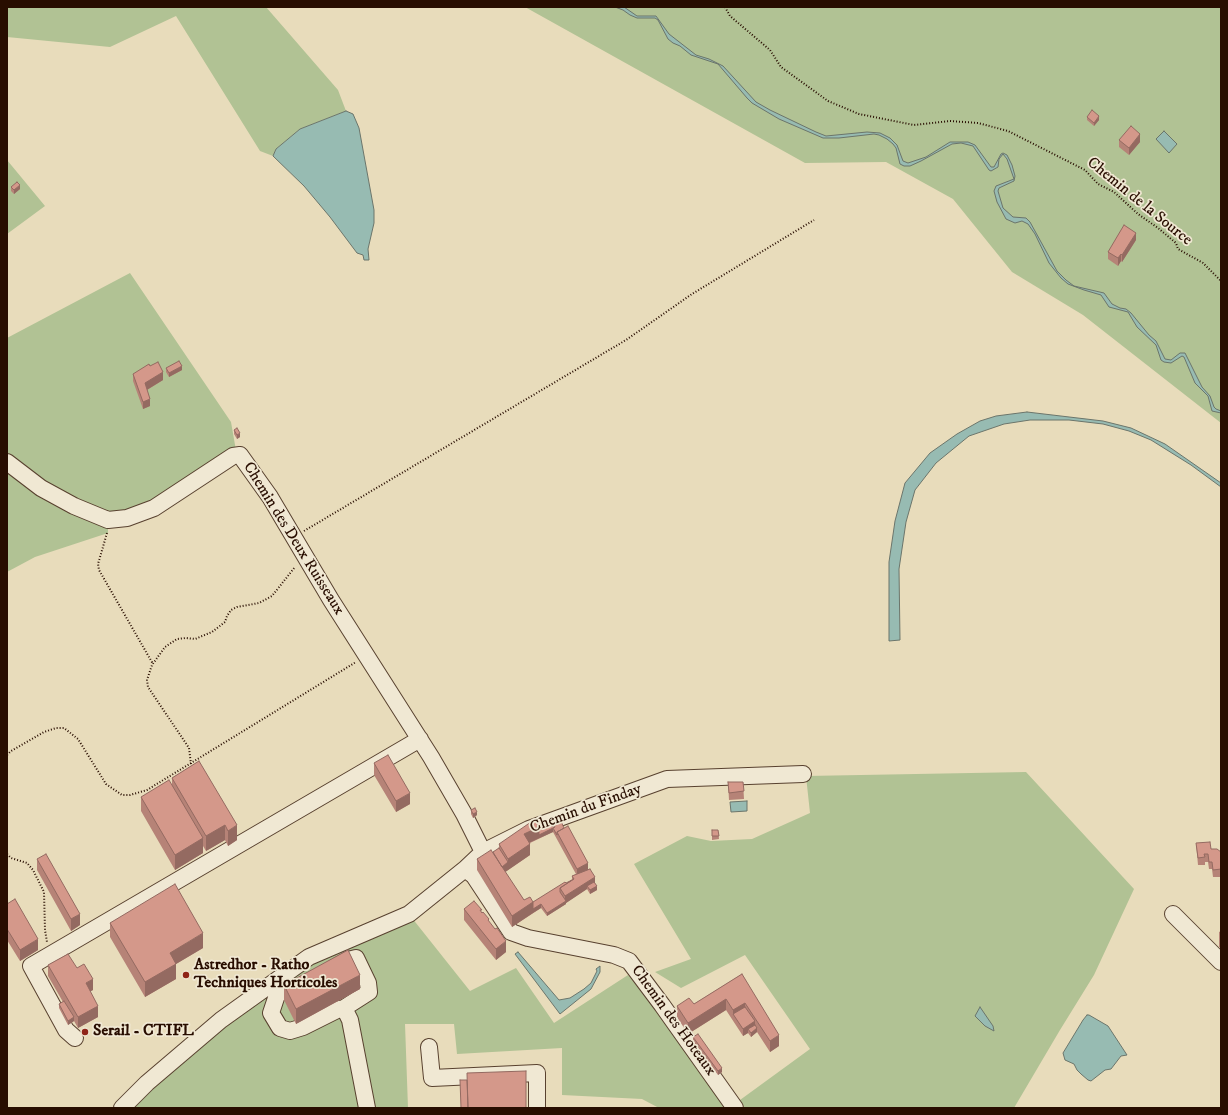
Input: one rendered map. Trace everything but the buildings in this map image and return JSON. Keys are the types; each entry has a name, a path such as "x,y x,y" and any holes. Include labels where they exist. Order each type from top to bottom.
{"street":[{"name":"Chemin des Deux Ruisseaux","path":"7,462 41,488 74,506 108,520 127,518 154,508 233,456 240,455 270,497 306,558 420,739 464,814 483,852"},
{"path":"75,1038 66,1030 31,966 420,739"},
{"name":"Chemin du Finday","path":"122,1108 147,1083 221,1020 309,957 409,914 465,869 483,852 529,829 667,779 803,774"},
{"name":"Chemin des Hoteaux","path":"465,869 474,876 511,932 528,938 614,955 629,961 735,1108"},
{"path":"1173,914 1221,962"},
{"path":"281,977 287,988 278,995 272,1013 280,1028 290,1031 303,1027 344,1008 368,992 368,983 356,958 348,960 328,972"},
{"path":"344,1008 350,1020 367,1108"},
{"path":"429,1047 432,1078 537,1073 538,1108"}],"path":[{"name":"Chemin de la Source","path":"725,7 730,16 770,50 781,67 828,101 859,114 914,125 950,121 978,124 1008,131 1085,170 1098,184 1114,192 1138,214 1176,243 1178,249 1203,263 1221,281"},
{"path":"298,544 302,532 626,340 692,294 814,220"},
{"path":"108,520 109,528 98,564 99,570 153,664"},
{"path":"191,764 189,748 148,687 147,680 153,664 165,647 177,639 196,639 212,632 225,622 231,610 237,607 259,603 272,596 288,575 306,558"},
{"path":"7,755 11,751 44,732 56,728 64,728 78,739 106,784 122,795 130,795 147,790 327,681 353,662 368,658"},
{"path":"7,854 11,858 27,863 33,870 44,892 45,930 52,954"}],"green space":[{"path":"7,7 266,7 338,90 346,111 300,129 276,149 273,156 260,151 176,16 110,47 7,37"},
{"path":"525,7 1221,7 1221,423 1083,315 1012,272 953,199 886,162 805,163"},
{"path":"7,160 45,206 7,234"},
{"path":"130,273 231,422 238,462 178,498 113,528 108,521 108,533 35,557 7,572 7,338"},
{"path":"1026,772 1134,889 1094,975 1014,1108 745,1108 740,1100 810,1049 745,955 681,988 655,972 691,959 634,864 687,836 711,841 752,839 810,813 806,776"},
{"path":"412,918 470,991 516,968 554,1023 628,975 667,1021 728,1108 659,1108 642,1099 562,1095 562,1048 457,1054 454,1024 405,1024 408,1108 131,1108 250,1004 311,961"}],"water":[{"path":"615,7 624,7 637,16 656,16 669,34 696,55 709,59 723,66 756,102 826,136 867,132 880,133 890,138 897,145 903,161 908,163 926,157 950,142 968,142 975,145 991,167 994,167 1001,154 1003,153 1007,155 1015,176 1014,181 999,188 998,191 1003,208 1013,217 1026,218 1030,222 1057,271 1066,280 1074,286 1104,293 1112,304 1126,309 1131,313 1149,335 1156,341 1165,359 1171,360 1180,353 1185,353 1202,387 1210,396 1214,407 1221,411 1221,413 1212,411 1208,396 1195,383 1184,357 1182,356 1171,363 1161,360 1156,345 1137,327 1128,312 1109,307 1101,295 1084,290 1068,284 1049,263 1035,234 1028,224 1022,221 1015,223 1006,219 997,202 994,191 996,186 1014,179 1007,159 1003,154 999,159 998,167 991,171 973,146 961,143 952,144 921,161 910,166 904,166 900,164 896,148 893,144 879,135 874,134 839,138 823,138 779,119 752,103 718,64 691,55 668,39 658,20 655,18 637,18"},
{"path":"346,111 353,114 359,128 374,210 374,223 368,249 369,260 364,260 363,255 357,253 304,186 273,156 276,149 300,129"},
{"path":"1164,131 1177,144 1169,153 1156,139"},
{"path":"1027,412 1103,421 1131,428 1165,444 1221,483 1221,487 1191,465 1151,440 1129,431 1103,424 1069,420 1030,420 1004,424 969,436 936,463 915,490 906,522 899,569 900,640 889,641 889,562 895,521 905,483 930,453 957,434 980,421 996,416"},
{"path":"747,801 747,811 731,812 730,802"},
{"path":"518,952 559,1000 570,998 584,989 591,983 597,971 596,969 600,966 600,972 591,989 560,1014 515,954"},
{"path":"980,1007 993,1026 994,1031 985,1026 975,1016"},
{"path":"1087,1015 1108,1026 1127,1055 1121,1056 1111,1069 1105,1070 1091,1081 1077,1070 1074,1064 1065,1060 1063,1053"}],"place":[{"name":"Astredhor - Ratho Techniques Horticoles","path":"186,975"},
{"name":"Serail - CTIFL","path":"85,1032"}]}
